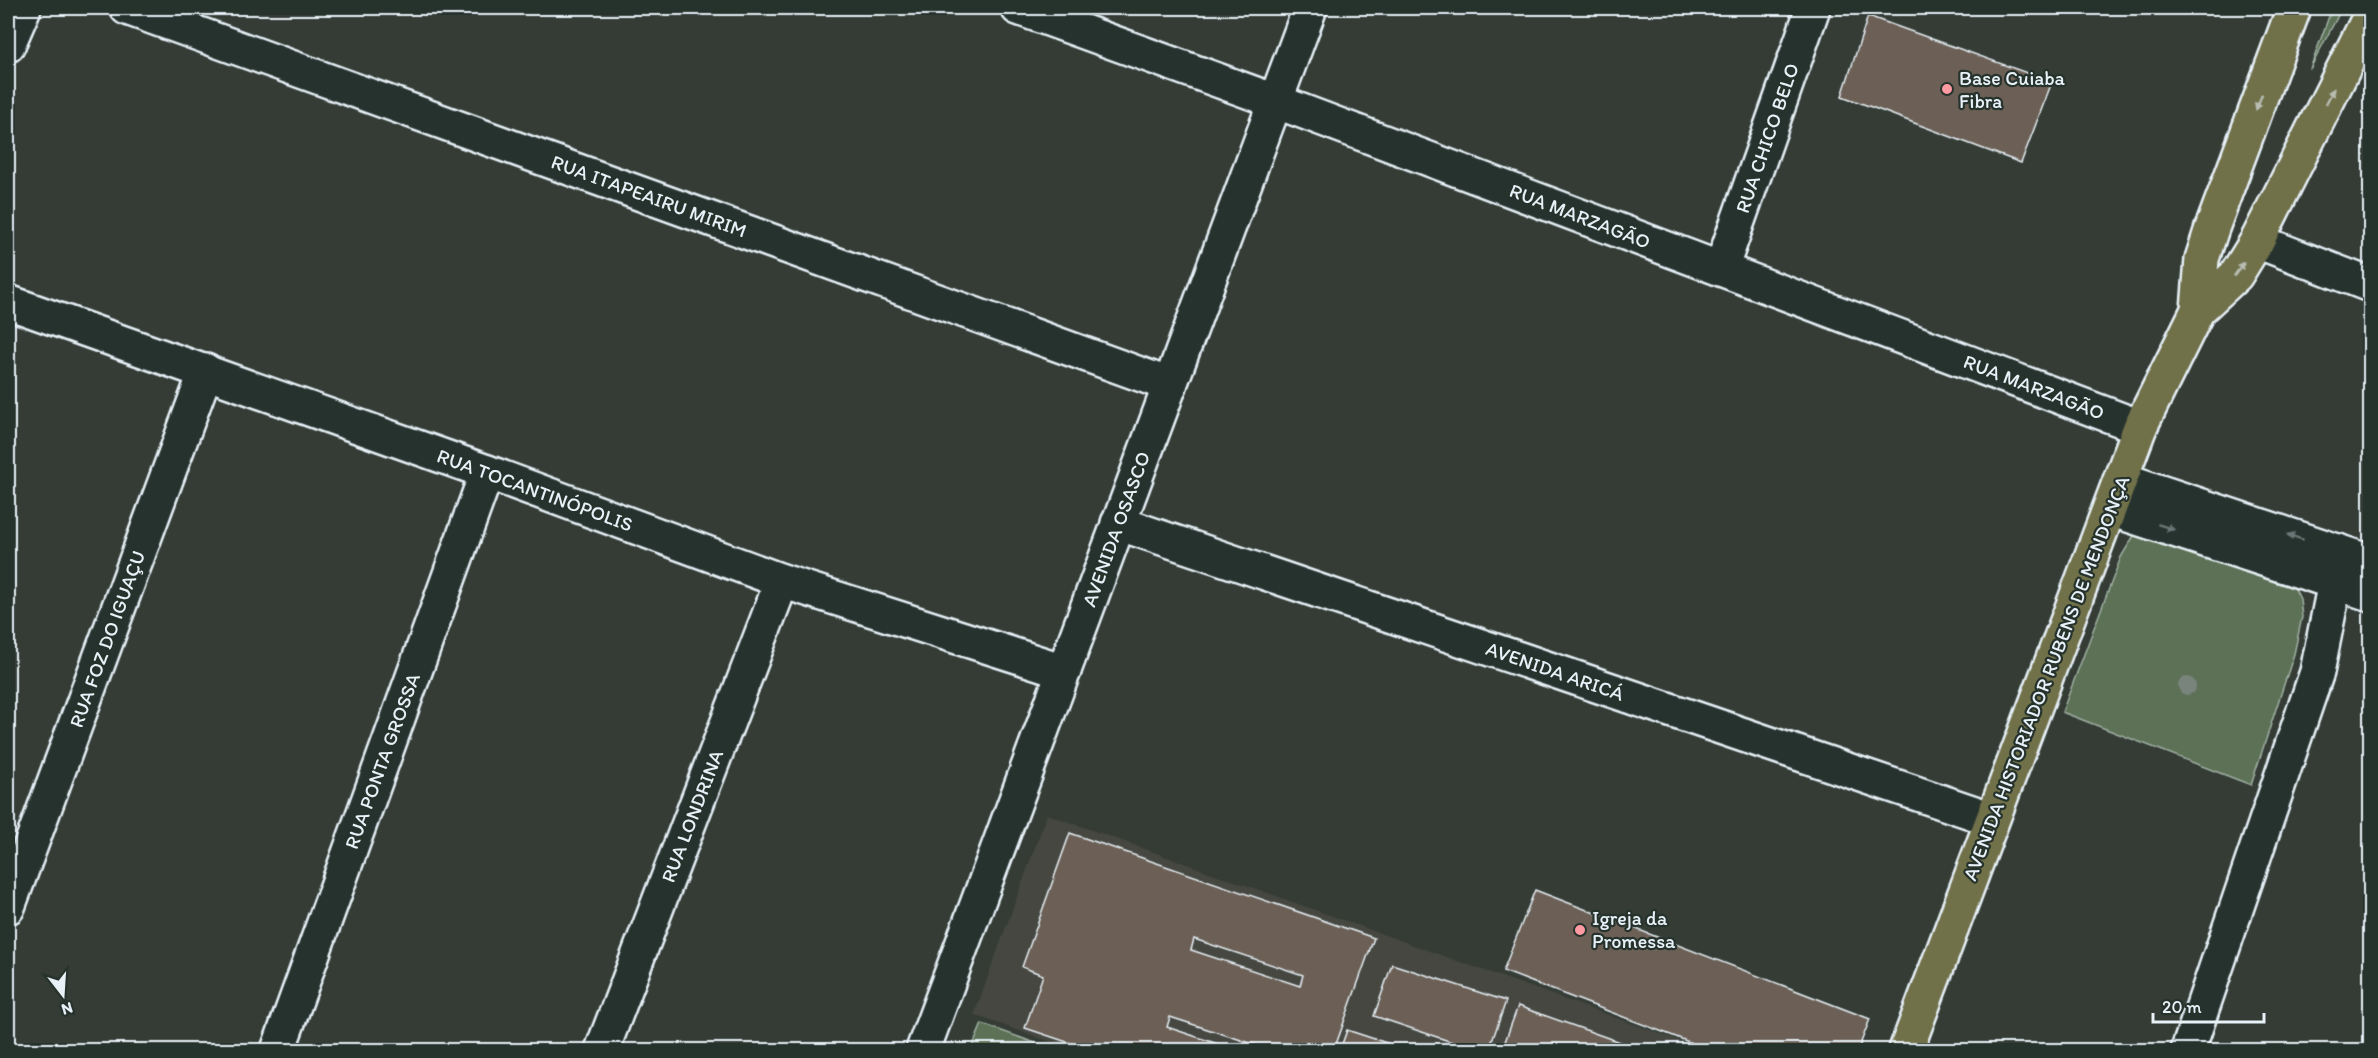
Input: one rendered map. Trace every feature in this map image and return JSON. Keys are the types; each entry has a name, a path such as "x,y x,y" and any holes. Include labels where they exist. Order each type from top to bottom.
{"main road":[{"name":"AVENIDA HISTORIADOR RUBENS DE MENDONÇA","path":"2198,310 2202,259 2294,8"},
{"name":"AVENIDA HISTORIADOR RUBENS DE MENDONÇA","path":"1906,1050 2140,427 2198,310 2236,275 2257,241 2370,16"}],"street":[{"path":"8,45 24,8"},
{"name":"RUA ITAPEAIRU MIRIM","path":"127,8 1170,385"},
{"name":"RUA MARZAGÃO","path":"1018,8 1275,101 2140,427"},
{"name":"AVENIDA OSASCO","path":"923,1050 1310,8"},
{"name":"RUA CHICO BELO","path":"1721,269 1813,8"},
{"path":"2257,241 2370,285"},
{"name":"RUA TOCANTINÓPOLIS","path":"8,302 487,472 783,581 1064,671"},
{"name":"RUA FOZ DO IGUAÇU","path":"8,906 206,371"},
{"name":"RUA PONTA GROSSA","path":"278,1050 487,472"},
{"path":"2121,479 2336,566 2370,594"},
{"path":"2110,509 2336,566 2370,562"},
{"name":"AVENIDA ARICÁ","path":"1119,524 1992,819"},
{"path":"2188,1050 2316,672 2336,566"},
{"name":"RUA LONDRINA","path":"602,1050 783,581"}],"shaded area":[{"path":"1047,814 1706,1050 1073,1050 974,1015"}],"green space":[{"path":"2332,8 2342,8 2310,69"},
{"path":"2135,534 2289,577 2300,599 2302,617 2294,654 2251,785 2062,712 2121,557"},
{"path":"982,1024 1055,1050 971,1050"}],"building":[{"name":"Base Cuiaba Fibra","path":"1868,16 2052,82 2021,163 1842,96"},
{"path":"1070,833 1374,938 1334,1050 1272,1050 1170,1017 1167,1027 1236,1050 1091,1050 1025,1028 1043,975 1022,967","holes":["1194,939 1303,975 1300,986 1191,950"]},
{"name":"Igreja da Promessa","path":"1535,890 1870,1019 1858,1050 1710,1050 1503,971"},
{"path":"1392,964 1506,1001 1489,1050 1476,1050 1374,1016"},
{"path":"1518,1006 1642,1050 1502,1050"},
{"path":"1347,1030 1408,1050 1340,1050"}],"place":[{"name":"Base Cuiaba Fibra","path":"1947,89"},
{"name":"Igreja da Promessa","path":"1580,930"}]}
